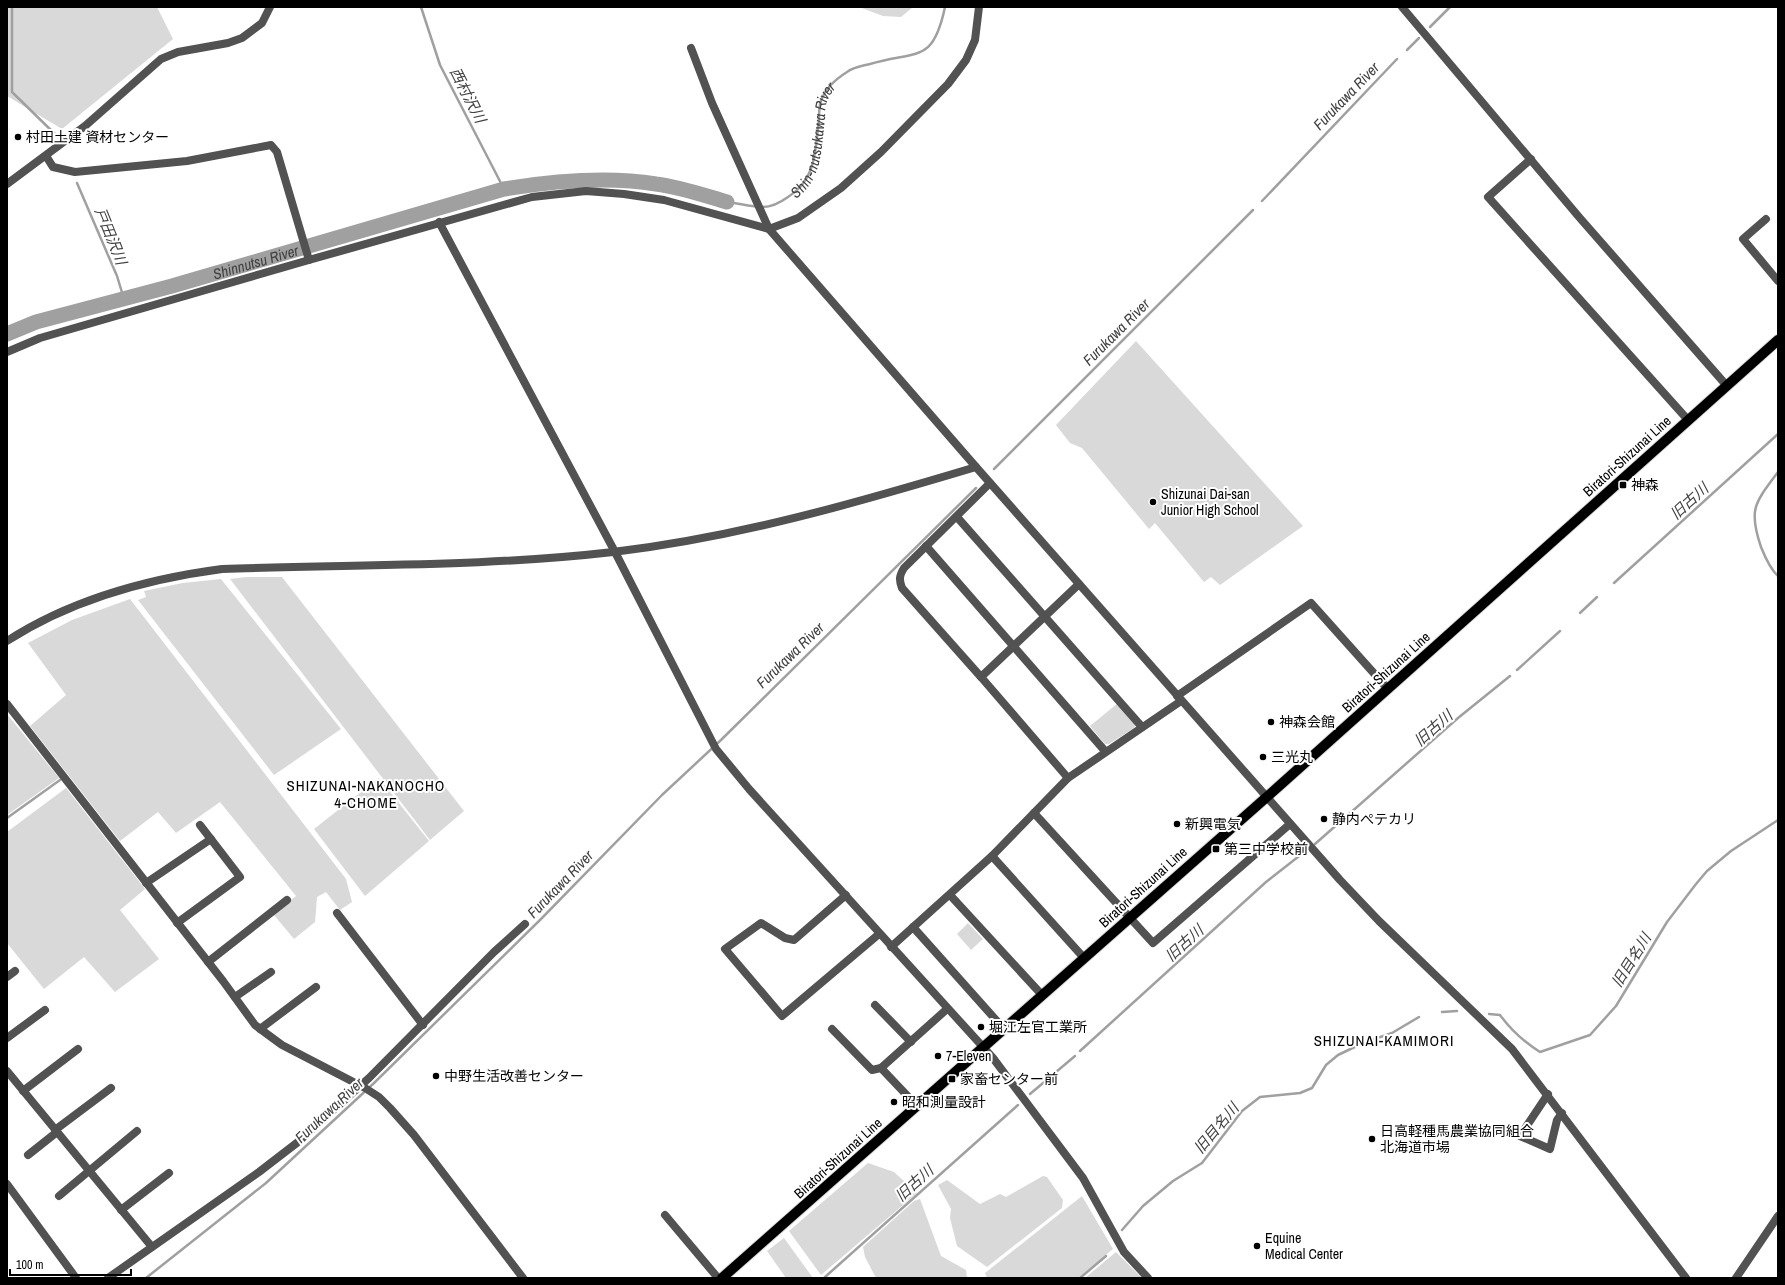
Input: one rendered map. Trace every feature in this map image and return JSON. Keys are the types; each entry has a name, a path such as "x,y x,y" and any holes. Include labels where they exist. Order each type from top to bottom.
{"main road":[{"name":"Biratori-Shizunai Line","path":"722,1278 1388,689 1778,340"}],"street":[{"path":"7,184 85,126 161,59 178,52 228,43 242,38 262,23 270,7"},
{"path":"7,352 40,338 308,256 532,197 586,191 664,200 769,229 798,218 841,188 880,152 948,84 966,60 975,40 979,7"},
{"path":"1402,7 1589,228 1727,386"},
{"path":"691,48 712,103 769,229 1290,824 1379,921 1512,1049 1548,1094 1686,1278"},
{"path":"46,156 53,167 75,172 188,161 271,146 277,152 308,256"},
{"path":"1531,158 1488,197 1688,420"},
{"path":"1766,219 1743,239 1778,281"},
{"path":"439,222 615,552 714,745 749,789 993,1058 1083,1178 1124,1252 1148,1278"},
{"path":"7,641 22,631 69,608 101,595 178,575 222,569 519,560 615,552 710,538 788,521 976,467"},
{"path":"990,483 904,568 900,575 900,581 902,588 1068,778"},
{"path":"957,517 1142,727"},
{"path":"926,546 1105,751"},
{"path":"981,677 1079,584"},
{"path":"891,947 992,856 1068,778 1105,751 1142,727 1179,698 1311,603 1388,689"},
{"path":"7,704 260,1029 282,1044 371,1091 390,1108 414,1135 523,1278"},
{"path":"1034,813 1153,943 1290,824"},
{"path":"177,923 240,877 200,825"},
{"path":"146,883 211,839"},
{"path":"992,856 1084,958"},
{"path":"846,895 794,940 785,938 761,924 726,949 782,1016 879,934"},
{"path":"950,895 1042,995"},
{"path":"208,962 287,900"},
{"path":"337,913 423,1025"},
{"path":"108,1278 259,1172 298,1142 423,1025 494,952 525,924"},
{"path":"913,928 1004,1029"},
{"path":"7,977 15,971"},
{"path":"234,997 271,972"},
{"path":"260,1029 316,987"},
{"path":"875,1005 910,1042"},
{"path":"832,1029 872,1070 881,1068 947,1009"},
{"path":"7,1038 45,1010"},
{"path":"23,1091 78,1049"},
{"path":"881,1068 917,1106"},
{"path":"7,1071 152,1247"},
{"path":"28,1155 111,1088"},
{"path":"1548,1094 1520,1136 1550,1149 1557,1120 1562,1113"},
{"path":"59,1196 137,1131"},
{"path":"121,1210 169,1173"},
{"path":"7,1184 76,1278"},
{"path":"665,1216 718,1278"},
{"path":"1736,1278 1778,1216"}],"shaded area":[{"path":"7,7 157,7 173,39 62,129 7,96"},
{"path":"859,7 913,7 901,17 883,16"},
{"path":"1136,341 1303,526 1220,585 1211,577 1204,582 1155,523 1149,529 1082,448 1070,443 1056,425"},
{"path":"246,577 282,577 464,811 430,840 230,579"},
{"path":"221,579 341,729 274,775 138,600 146,597 144,591 183,583"},
{"path":"130,599 346,879 352,902 340,910 326,892 317,897 315,922 294,939 274,915 296,896 220,802 176,833 158,812 120,841 30,726 66,695 28,643 72,620"},
{"path":"1118,703 1136,724 1134,728 1109,744 1105,744 1090,726"},
{"path":"7,714 59,778 7,815"},
{"path":"379,778 429,841 365,896 314,829"},
{"path":"66,788 145,889 120,910 159,959 115,992 84,957 44,989 7,943 7,832"},
{"path":"968,923 983,939 971,950 957,934"},
{"path":"868,1163 894,1172 917,1193 821,1275 789,1231"},
{"path":"1043,1176 1047,1177 1063,1200 1062,1208 987,1267 957,1246 950,1218 951,1209 938,1185 947,1180 980,1204 1000,1194 1006,1197"},
{"path":"1082,1196 1113,1249 1078,1278 987,1278 985,1273"},
{"path":"920,1199 941,1256 966,1270 967,1278 876,1278 865,1257 863,1247 914,1201"},
{"path":"784,1238 813,1278 786,1278 767,1251"},
{"path":"1116,1252 1142,1278 1085,1278"}],"waterway":[{"name":"戸田沢川","path":"12,7 12,92 58,137"},
{"name":"西村沢川","path":"421,7 440,65 504,189"},
{"name":"Shin-nutsukawa River","path":"727,202 766,207 782,201 797,190 805,182 813,163 817,142 820,105 823,96 831,84 852,69 921,52 929,46 935,38 945,7"},
{"name":"Furukawa River","path":"1430,27 1450,7"},
{"name":"Furukawa River","path":"1407,50 1419,38"},
{"name":"Furukawa River","path":"1262,201 1397,59"},
{"name":"Shinnutsu River","path":"7,334 36,322 172,286 504,189 580,180 618,180 674,187 727,202"},
{"name":"戸田沢川","path":"77,183 117,276 124,299"},
{"name":"Furukawa River","path":"994,469 1253,210"},
{"name":"旧古川","path":"1614,583 1778,434"},
{"name":"旧目名川","path":"1778,472 1759,499 1755,515 1755,524 1761,547 1770,566 1778,576"},
{"name":"Furukawa River","path":"146,1278 266,1183 373,1084 541,919 662,795 721,740 976,488"},
{"name":"旧古川","path":"1580,613 1597,597"},
{"name":"旧古川","path":"1517,670 1560,631"},
{"name":"旧古川","path":"1315,844 1458,718 1510,676"},
{"path":"7,818 60,780"},
{"name":"旧目名川","path":"1489,1014 1500,1015 1518,1035 1540,1052 1590,1035 1616,1006 1667,922 1707,871 1731,851 1778,820"},
{"name":"旧古川","path":"1080,1051 1266,882 1303,853"},
{"name":"旧目名川","path":"1442,1012 1457,1011"},
{"name":"旧目名川","path":"1122,1230 1143,1206 1173,1181 1202,1163 1242,1111 1260,1097 1300,1093 1312,1088 1326,1065 1338,1055 1363,1043 1392,1033 1419,1017"},
{"name":"旧古川","path":"1030,1094 1075,1056"},
{"name":"旧古川","path":"825,1277 1018,1105"},
{"name":"旧目名川","path":"1080,1278 1106,1256"}],"place":[{"name":"村田土建 資材センター","path":"18,137"},
{"name":"神森","path":"1623,485"},
{"name":"Shizunai Dai-san Junior High School","path":"1153,502"},
{"name":"神森会館","path":"1271,722"},
{"name":"三光丸","path":"1263,757"},
{"name":"静内ぺテカリ","path":"1324,819"},
{"name":"新興電気","path":"1177,824"},
{"name":"第三中学校前","path":"1216,849"},
{"name":"堀江左官工業所","path":"981,1027"},
{"name":"7-Eleven","path":"938,1056"},
{"name":"中野生活改善センター","path":"436,1076"},
{"name":"家畜センター前","path":"952,1079"},
{"name":"昭和測量設計","path":"894,1102"},
{"name":"日高軽種馬農業協同組合 北海道市場","path":"1372,1139"},
{"name":"Equine Medical Center","path":"1257,1246"}],"district":[{"name":"SHIZUNAI-NAKANOCHO 4-CHOME","path":"366,794"},
{"name":"SHIZUNAI-KAMIMORI","path":"1384,1040"}]}
